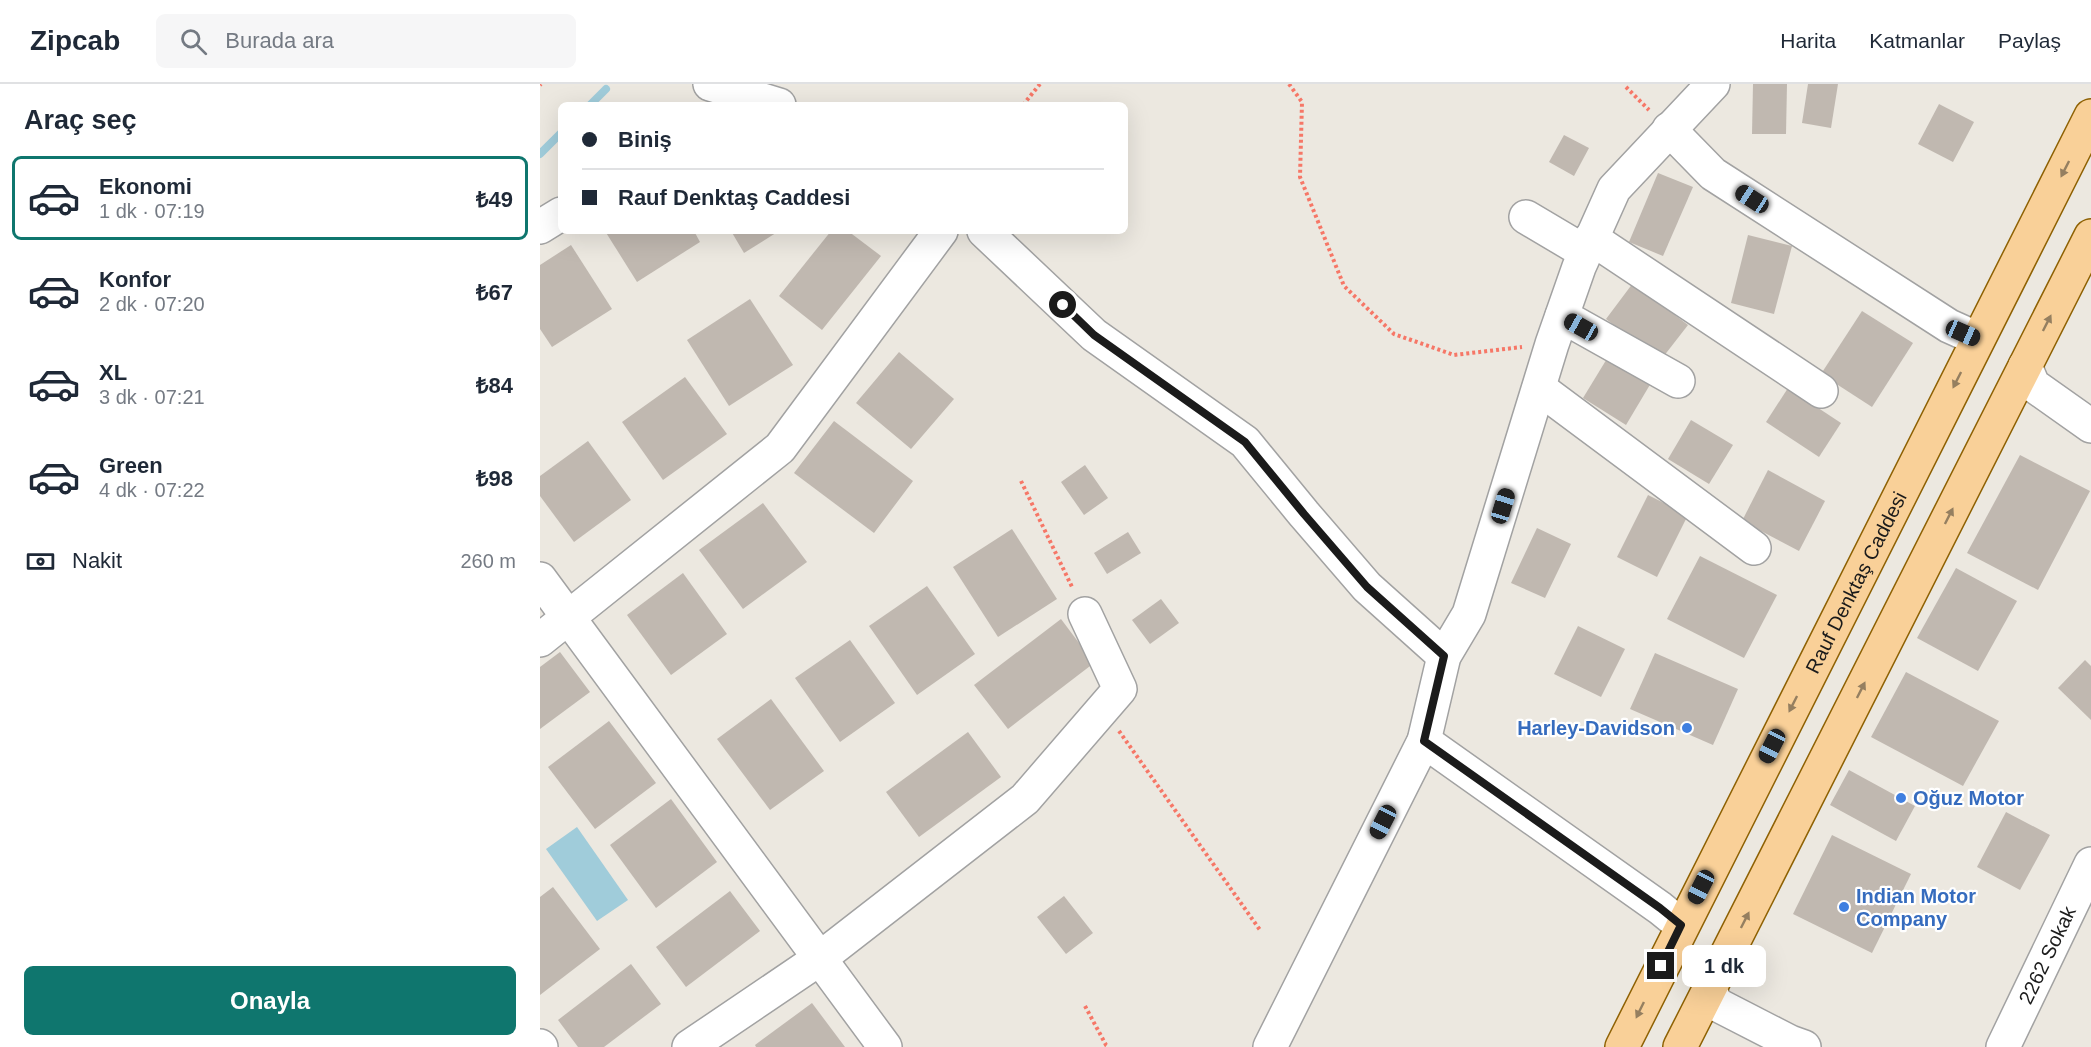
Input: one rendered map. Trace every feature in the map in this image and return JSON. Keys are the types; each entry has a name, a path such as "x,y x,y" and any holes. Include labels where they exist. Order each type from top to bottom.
{"main road":[{"name":"Rauf Denktaş Caddesi","path":"1622,1047 1681,925 2091,116"},
{"path":"1680,1047 2091,236"}],"street":[{"path":"710,84 769,102"},
{"path":"771,84 786,102"},
{"path":"1270,1047 1424,741 1444,656 1469,614 1557,330 1588,245 1614,189 1713,84"},
{"path":"1669,129 1713,174 1948,326 1978,339"},
{"path":"540,227 558,216"},
{"path":"1526,217 1588,245 1821,391"},
{"path":"540,640 780,448 939,234"},
{"path":"987,234 1094,335 1245,442 1367,587 1444,656"},
{"path":"1557,330 1678,381"},
{"path":"2025,366 2033,385 2091,426"},
{"path":"1539,388 1754,548"},
{"path":"540,579 885,1047"},
{"path":"689,1047 819,959 1025,799 1119,689 1085,614"},
{"path":"1424,741 1681,925"},
{"name":"2262 Sokak","path":"2003,1047 2082,907 2091,864"},
{"path":"1710,990 1716,1004 1804,1047"}],"path":[{"path":"1025,102 1040,84"},
{"path":"1289,84 1302,102 1300,177 1344,286 1394,334 1454,355 1557,330"},
{"path":"1021,481 1085,614"},
{"path":"1103,708 1260,930"},
{"path":"1085,1006 1109,1047"}],"water":[{"path":"577,827 628,900 597,921 546,849"}],"building":[{"path":"1753,84 1787,84 1786,134 1752,134"},
{"path":"1808,84 1838,84 1831,128 1802,123"},
{"path":"1939,104 1974,122 1953,162 1918,144"},
{"path":"1564,135 1589,148 1574,176 1549,162"},
{"path":"1658,173 1693,187 1663,256 1629,242"},
{"path":"607,234 696,234 700,242 637,282"},
{"path":"733,234 774,234 744,253"},
{"path":"829,234 852,234 881,256 822,330 779,296"},
{"path":"1748,235 1792,246 1774,314 1731,303"},
{"path":"571,245 612,309 552,347 540,329 540,265"},
{"path":"1633,283 1688,325 1660,361 1606,319"},
{"path":"750,299 793,365 729,406 687,340"},
{"path":"1862,311 1913,343 1872,407 1821,374"},
{"path":"899,352 954,399 911,449 856,403"},
{"path":"1608,357 1651,383 1626,425 1583,398"},
{"path":"685,377 727,434 663,480 622,422"},
{"path":"1788,388 1841,423 1819,457 1766,422"},
{"path":"1691,420 1733,445 1709,484 1668,459"},
{"path":"834,421 913,481 874,533 794,473"},
{"path":"588,441 631,500 574,542 540,496 540,476"},
{"path":"2020,455 2090,491 2038,590 1967,553"},
{"path":"1085,465 1108,498 1084,515 1061,482"},
{"path":"1768,470 1825,501 1799,551 1742,521"},
{"path":"1648,495 1688,515 1657,577 1617,557"},
{"path":"763,503 807,562 743,609 699,550"},
{"path":"1537,528 1571,544 1545,598 1511,583"},
{"path":"1012,529 1057,599 998,637 953,567"},
{"path":"1128,532 1141,553 1107,574 1094,553"},
{"path":"1700,556 1777,595 1744,658 1667,619"},
{"path":"1956,568 2017,601 1978,671 1917,638"},
{"path":"683,573 727,634 671,675 627,615"},
{"path":"927,586 975,654 917,695 869,626"},
{"path":"1161,599 1179,623 1150,644 1132,620"},
{"path":"1061,619 1094,663 1008,729 974,685"},
{"path":"1578,626 1625,649 1601,697 1554,674"},
{"path":"850,640 895,703 840,742 795,678"},
{"path":"560,652 590,692 540,729 540,667"},
{"path":"1655,653 1738,689 1713,745 1630,709"},
{"path":"2085,660 2091,666 2091,720 2058,688"},
{"path":"1906,672 1999,721 1963,786 1871,737"},
{"path":"771,699 824,771 770,810 717,739"},
{"path":"609,721 656,783 595,829 548,767"},
{"path":"968,732 1001,777 919,837 886,792"},
{"path":"1849,770 1915,806 1896,841 1830,805"},
{"path":"671,799 717,862 656,908 610,845"},
{"path":"2006,812 2050,835 2020,890 1977,867"},
{"path":"1832,835 1911,874 1872,953 1793,914"},
{"path":"553,887 600,949 540,995 540,897"},
{"path":"730,891 760,931 686,987 656,947"},
{"path":"1064,896 1093,933 1066,954 1037,917"},
{"path":"631,964 661,1004 604,1047 578,1047 558,1020"},
{"path":"812,1003 845,1047 756,1047 755,1045"}],"waterway":[{"path":"593,102 606,89"},
{"path":"540,154 558,136"}],"place":[{"name":"Harley-Davidson","path":"1687,728"},
{"name":"Oğuz Motor","path":"1901,798"},
{"name":"Indian Motor Company","path":"1844,907"}],"route":[{"path":"1063,305 1094,335 1245,442 1367,587 1444,656 1424,741 1681,925 1661,966"}]}
